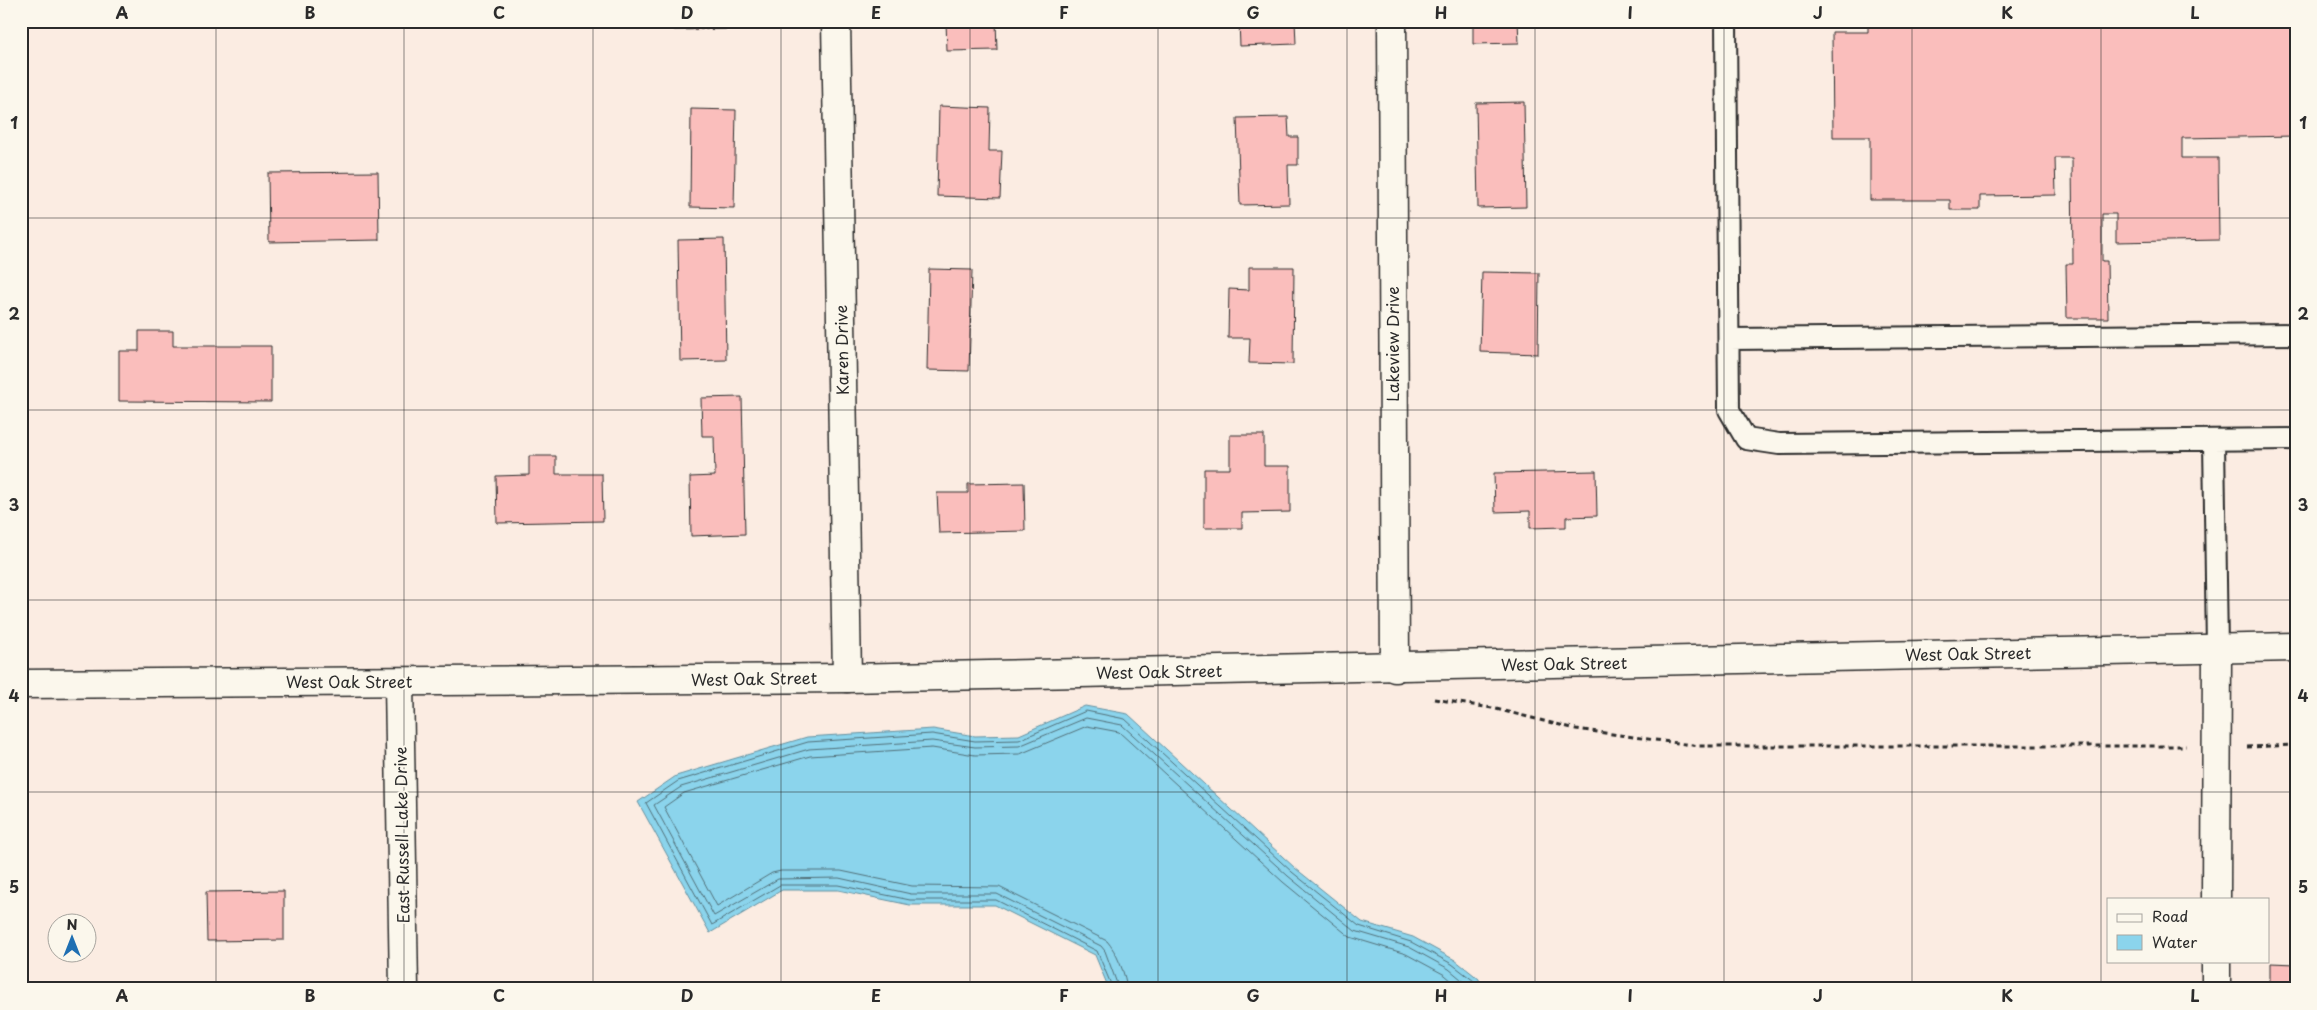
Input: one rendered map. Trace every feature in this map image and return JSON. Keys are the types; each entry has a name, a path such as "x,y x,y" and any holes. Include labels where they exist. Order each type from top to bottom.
{"main road":[{"name":"Karen Drive","path":"836,21 847,678"},
{"name":"Lakeview Drive","path":"1392,21 1395,668"},
{"name":"West Oak Street","path":"21,684 847,678 1395,668 2296,647"},
{"path":"2216,898 2217,649"},
{"name":"East Russell Lake Drive","path":"399,682 404,989"},
{"path":"2216,962 2216,989"}],"lane":[{"path":"1726,21 1729,410 1746,439 1779,444 2296,439"},
{"path":"1728,339 2296,334"},
{"path":"2214,441 2217,649"}],"path":[{"path":"1432,699 1492,708 1576,729 1699,746 2178,746"},
{"path":"2246,746 2296,745"}],"water":[{"path":"1085,706 1128,714 1295,868 1362,922 1413,937 1455,960 1479,979 1481,989 1109,989 1095,955 995,905 910,905 838,890 782,890 710,933 638,802 676,776 807,737 933,729 975,736 1019,735"}],"building":[{"path":"674,21 732,21 732,29 674,30"},
{"path":"946,21 996,21 997,50 947,51"},
{"path":"1239,21 1295,21 1296,44 1240,46"},
{"path":"1473,21 1518,21 1519,43 1473,44"},
{"path":"1868,21 2296,21 2296,136 2182,138 2182,158 2218,158 2219,240 2116,242 2116,214 2102,214 2102,261 2107,261 2108,318 2067,318 2066,264 2073,264 2072,158 2055,158 2056,195 1980,196 1980,210 1950,210 1950,200 1870,200 1870,137 1833,137 1832,32 1868,32"},
{"path":"1524,102 1526,207 1478,208 1476,103"},
{"path":"939,106 990,108 989,151 1002,151 1000,198 937,196"},
{"path":"691,109 736,110 734,208 690,207"},
{"path":"1288,117 1289,137 1298,137 1298,165 1288,165 1289,204 1240,205 1237,118"},
{"path":"378,172 379,240 269,242 268,173"},
{"path":"724,239 726,360 680,361 678,240"},
{"path":"1249,267 1294,267 1293,364 1249,363 1250,338 1228,338 1229,289 1249,290"},
{"path":"929,269 972,270 969,371 927,370"},
{"path":"1482,272 1539,273 1538,354 1480,352"},
{"path":"139,331 173,331 173,346 271,346 271,402 119,401 119,351 139,351"},
{"path":"742,397 745,534 691,536 690,477 715,476 714,436 702,436 701,398"},
{"path":"1230,435 1264,435 1264,466 1290,466 1290,512 1242,513 1242,528 1204,528 1204,469 1230,469"},
{"path":"529,456 556,456 556,474 602,474 603,521 497,523 496,476 529,475"},
{"path":"1596,471 1597,516 1566,517 1566,527 1530,528 1530,511 1495,512 1494,473"},
{"path":"1024,483 1025,531 939,533 937,493 968,493 968,484"},
{"path":"284,891 284,940 207,941 206,892"},
{"path":"2270,963 2296,964 2296,989 2270,989"}]}
